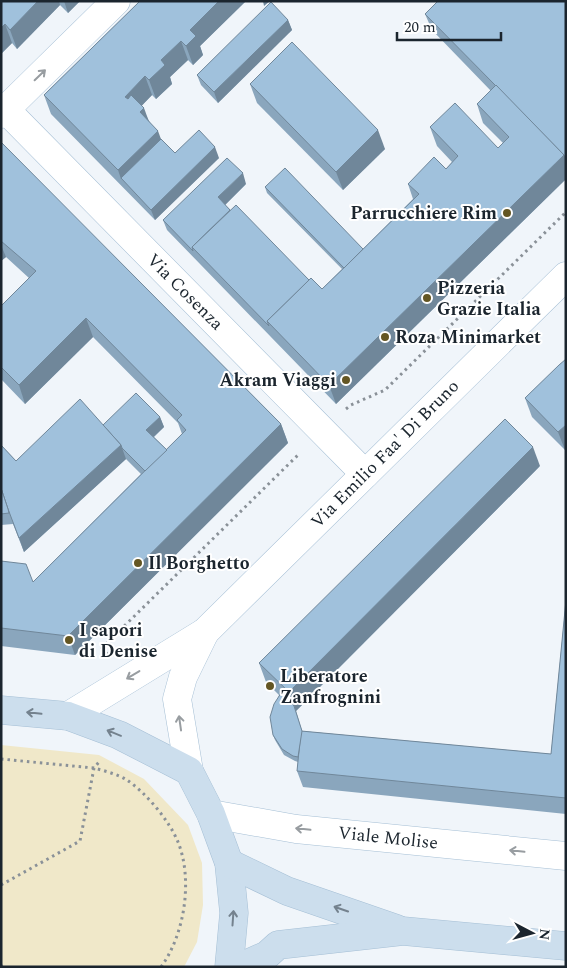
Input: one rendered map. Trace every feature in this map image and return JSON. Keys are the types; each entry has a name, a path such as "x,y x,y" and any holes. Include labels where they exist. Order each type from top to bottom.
{"main road":[{"path":"1,710 68,716 119,735 189,771 211,814 229,863 234,912 229,967"},
{"path":"229,863 287,890 403,931"},
{"path":"240,967 267,955 278,945 403,931 566,946"}],"street":[{"path":"3,112 116,1"},
{"name":"Via Cosenza","path":"3,112 365,474"},
{"name":"Via Emilio Faa' Di Bruno","path":"68,716 205,632 566,276"},
{"name":"Via Emilio Faa' Di Bruno","path":"189,771 177,699 183,677 205,632"},
{"name":"Viale Molise","path":"211,814 296,829 566,856"}],"path":[{"path":"345,410 351,405 385,390 566,212"},
{"path":"102,648 303,450"},
{"path":"1,759 94,768 107,771 126,780 147,798 165,819 178,842 185,873 185,903 179,931 161,967"},
{"path":"1,885 80,841 94,768"}],"shaded area":[{"path":"1,745 99,755 144,779 188,825 202,863 203,905 197,942 184,967 1,967"}],"building":[{"path":"1,1 38,1 10,30 5,24 1,28"},
{"path":"140,1 219,1 190,30 196,36 186,46 181,41 161,60 165,65 149,80 145,76 125,97 128,99 131,95 144,108 140,112 158,131 118,170 44,95"},
{"path":"438,1 566,1 566,157 425,14"},
{"path":"271,2 288,20 214,92 197,75"},
{"path":"292,42 378,130 336,172 250,84"},
{"path":"496,85 564,155 329,385 267,321 311,278 322,289 348,264 419,194 408,184 434,157 446,169 458,156 430,127 455,103 498,148 509,137 477,104"},
{"path":"199,130 215,147 151,210 121,178 161,139 175,153"},
{"path":"2,143 281,424 68,636 1,628 1,561 26,564 33,582 186,430 177,420 182,415 86,318 19,385 1,367 1,306 36,271 1,241"},
{"path":"227,158 243,173 218,197 230,210 192,247 193,251 163,220"},
{"path":"285,168 363,249 344,268 265,187"},
{"path":"236,205 309,280 267,321 269,326 192,247"},
{"path":"566,359 566,425 558,432 525,398"},
{"path":"136,393 160,417 146,430 167,450 145,471 103,425"},
{"path":"80,399 121,445 19,538 1,488 1,445 16,461"},
{"path":"505,419 533,447 289,692 259,663"},
{"path":"1,488 8,509 9,513 1,514"},
{"path":"566,600 566,798 297,771 301,731 551,754"},
{"path":"281,693 294,706 302,731 298,757 282,749 273,735 270,717 274,704"}],"place":[{"name":"Parrucchiere Rim","path":"507,213"},
{"name":"Pizzeria Grazie Italia","path":"427,298"},
{"name":"Roza Minimarket","path":"385,337"},
{"name":"Akram Viaggi","path":"346,380"},
{"name":"Il Borghetto","path":"138,563"},
{"name":"I sapori di Denise","path":"69,640"},
{"name":"Liberatore Zanfrognini","path":"270,686"}]}
